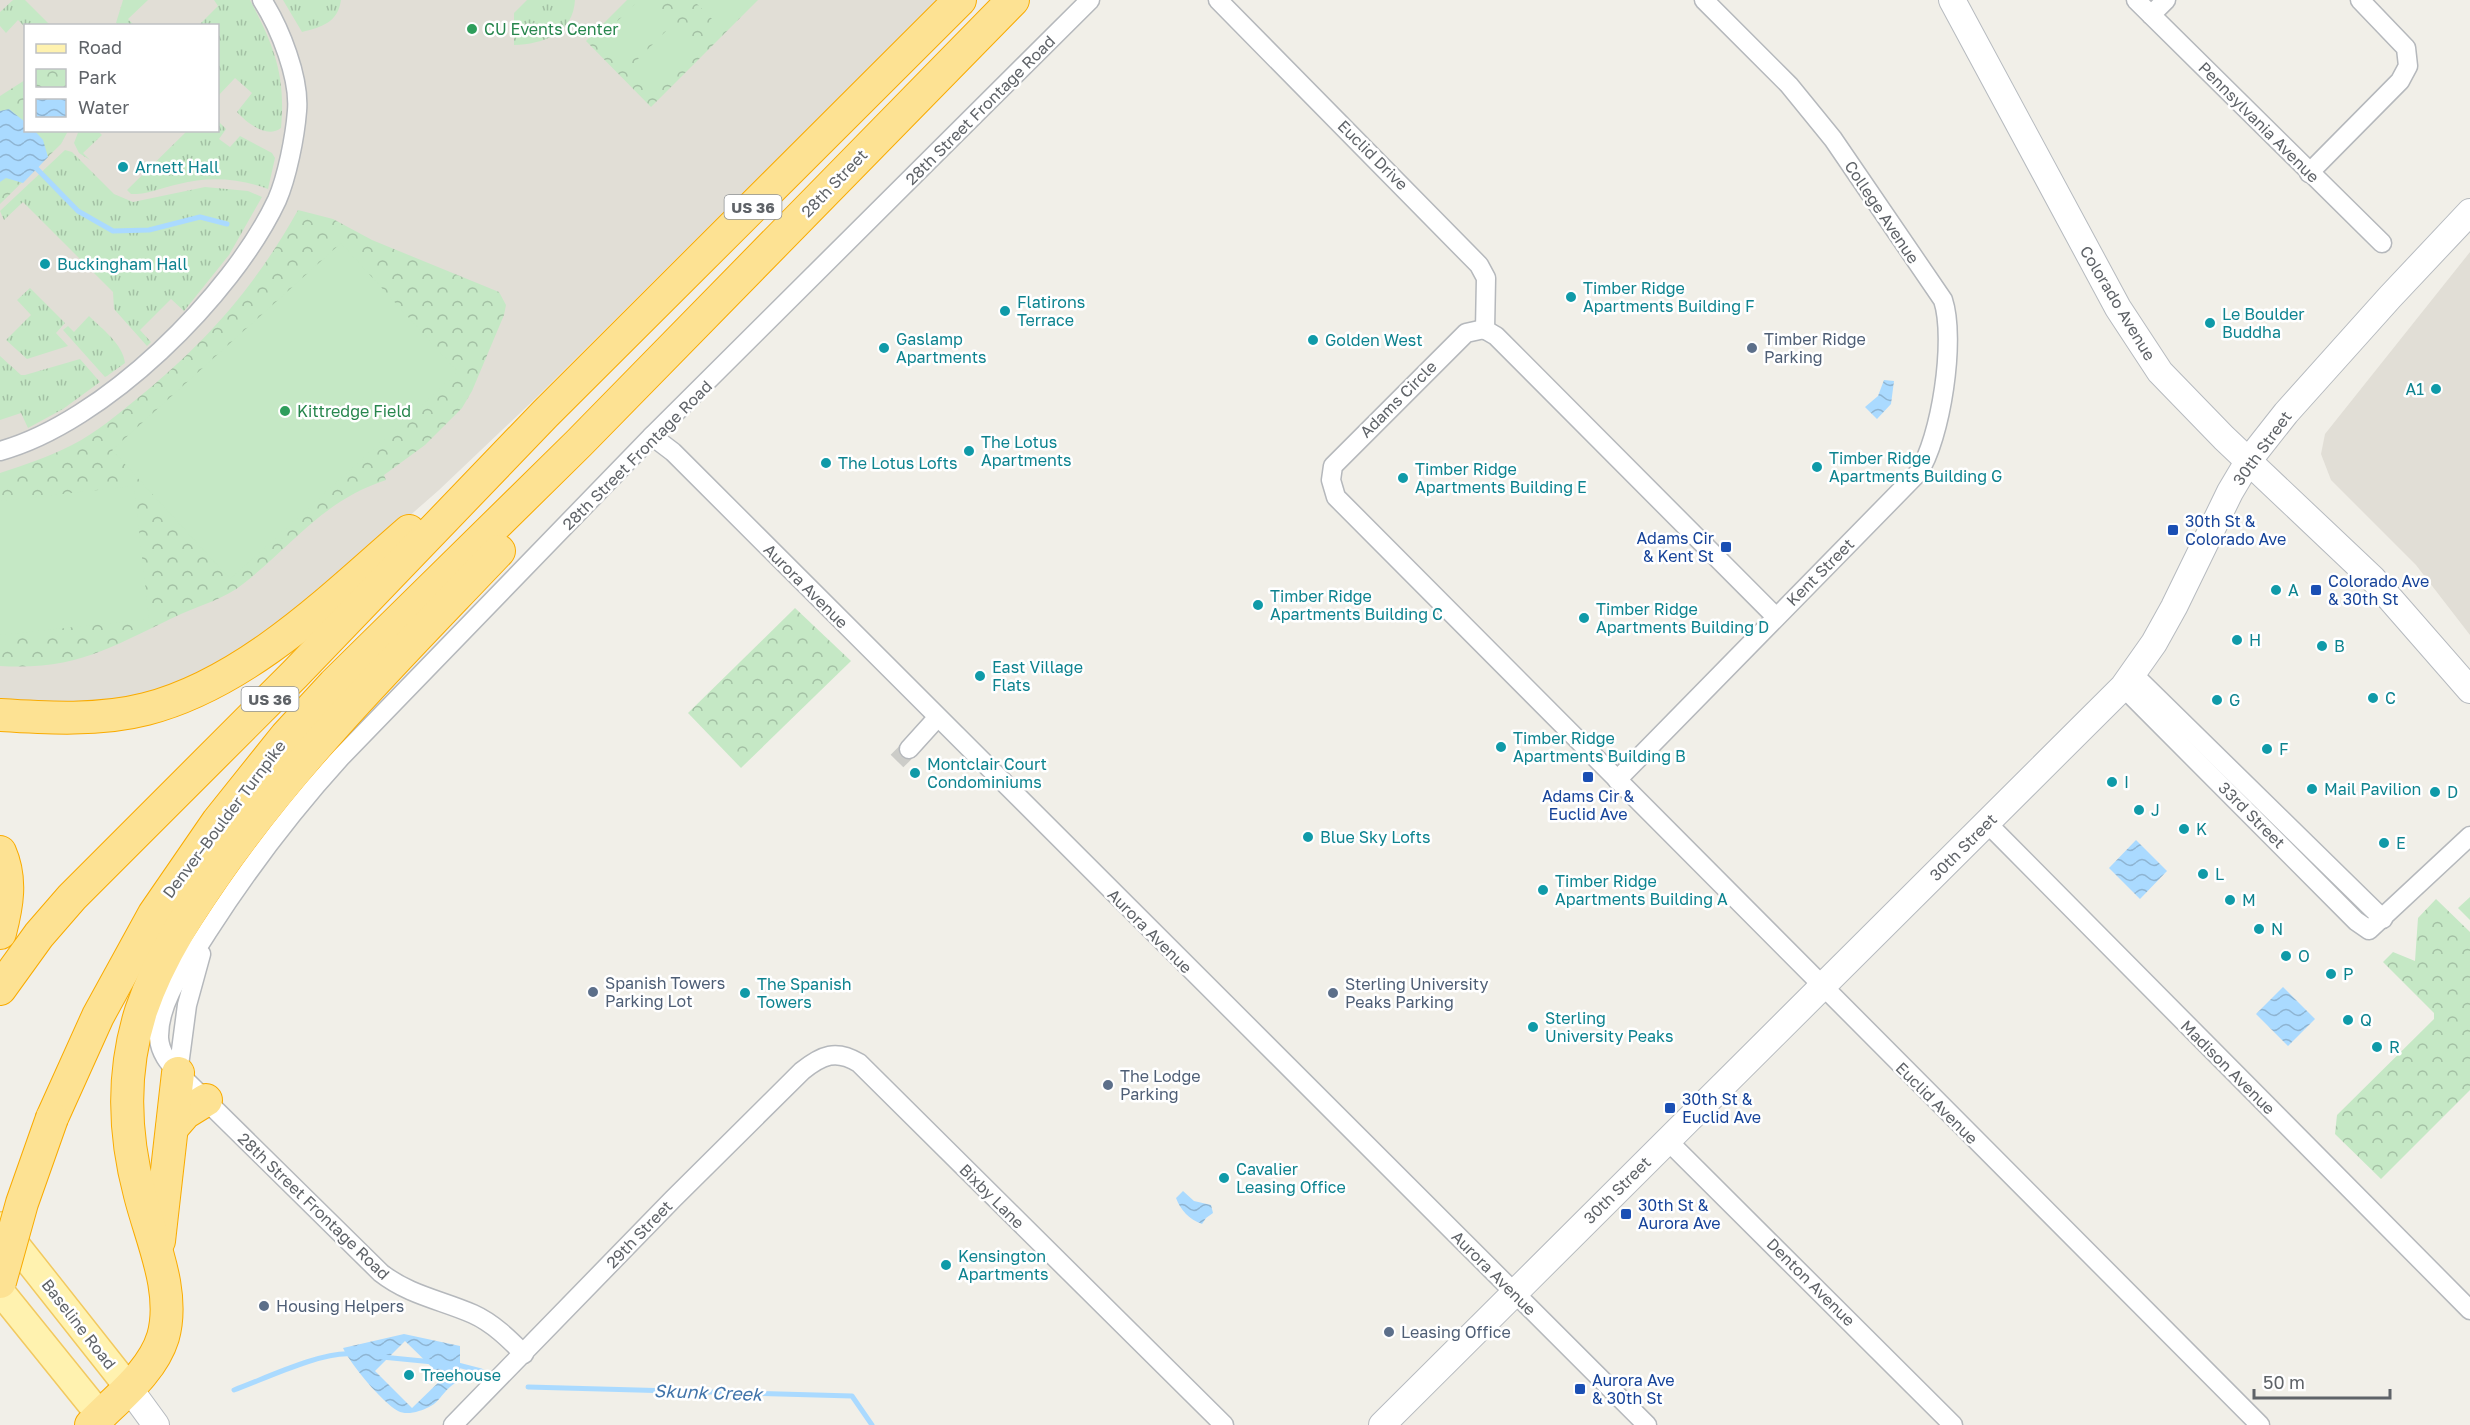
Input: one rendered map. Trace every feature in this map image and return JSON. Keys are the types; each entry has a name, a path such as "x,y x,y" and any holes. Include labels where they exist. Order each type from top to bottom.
{"highway":[{"name":"US 36","path":"0,989 39,935 72,897 295,674 545,414 960,0"},
{"name":"28th Street","path":"579,443 1013,0"},
{"path":"0,715 51,717 119,714 146,709 201,687 279,640 322,607 545,414"},
{"path":"100,1422 154,1356 163,1338 166,1315 158,1260 135,1177 128,1138 127,1101 134,1037 148,993 165,955 208,884 305,758 549,498 579,443"},
{"name":"Denver–Boulder Turnpike","path":"0,1282 22,1203 52,1118 90,1032 138,942 178,878 247,784 286,736 334,684 579,443"},
{"path":"0,852 8,886 0,933"},
{"path":"158,1260 178,1073"},
{"path":"171,1128 185,1113 206,1100"}],"main road":[{"name":"Colorado Avenue","path":"1952,0 2142,347 2186,400 2373,579 2470,690"},
{"name":"30th Street","path":"1382,1425 2128,680 2174,608 2230,492 2249,460 2286,413 2382,305 2470,212"},
{"name":"Baseline Road","path":"0,1225 156,1425"},
{"path":"0,1291 100,1422"}],"street":[{"path":"0,451 22,445 76,416 138,370 185,326 221,284 260,231 278,198 298,110 284,44 262,0"},
{"name":"28th Street Frontage Road","path":"524,1354 507,1337 483,1319 408,1291 389,1280 178,1073 187,1005 209,931 260,854 326,774 652,436 1090,0"},
{"name":"Euclid Drive","path":"1218,0 1479,265 1486,278 1485,330"},
{"name":"College Avenue","path":"1704,0 1789,85 1833,139 1943,300 1948,315 1950,336 1935,437 1922,466"},
{"name":"Pennsylvania Avenue","path":"2136,0 2382,243"},
{"path":"2151,15 2166,0"},
{"path":"2309,173 2400,81 2408,66 2406,48 2360,0"},
{"name":"Adams Circle","path":"1485,330 1477,329 1466,333 1343,454 1334,466 1331,480 1336,497 1617,780"},
{"path":"1485,330 1500,340 1776,617"},
{"name":"Aurora Avenue","path":"652,436 673,452 1647,1425"},
{"name":"Kent Street","path":"1617,780 1922,466"},
{"name":"33rd Street","path":"2128,680 2383,919 2470,836"},
{"path":"909,749 937,718"},
{"name":"Euclid Avenue","path":"1617,780 2260,1425"},
{"name":"Madison Avenue","path":"1986,824 2470,1310"},
{"name":"29th Street","path":"453,1425 673,1199 802,1071 816,1059 832,1053"},
{"name":"Bixby Lane","path":"832,1053 847,1055 859,1063 1224,1425"},
{"name":"Denton Avenue","path":"1667,1140 1953,1425"}],"shaded area":[{"path":"0,0 937,0 537,397 439,490 318,596 226,664 146,699 0,706"},
{"path":"2470,252 2470,635 2416,565 2331,480 2321,454 2325,434"}],"green space":[{"path":"13,0 25,0 49,24 24,24 24,26 18,20 6,33 0,26 0,12"},
{"path":"123,0 148,0 128,19 133,24 116,23"},
{"path":"214,0 250,0 266,32 280,76 282,92 281,128 276,131 264,131 246,121 237,112 252,93 235,78 219,95 219,24 200,24 218,6"},
{"path":"283,0 341,0 336,14 328,23 302,32"},
{"path":"527,0 575,0 569,21 555,35 535,42 514,45 514,13"},
{"path":"627,0 758,0 651,107 586,41"},
{"path":"639,0 646,0 666,20 622,64 598,40"},
{"path":"697,0 745,0 719,26 695,2"},
{"path":"672,25 696,49 651,93 627,70"},
{"path":"24,81 24,132 67,132 61,144 0,204 0,96"},
{"path":"219,122 226,129 219,139 230,147 240,136 272,153 275,158 268,189 235,180 212,179 190,181 142,193 131,194 127,190 186,132 219,132"},
{"path":"78,132 99,132 102,135 83,153 90,160 79,153 74,143"},
{"path":"65,150 72,152 114,194 133,202 205,187 248,191 262,197 229,255 184,311 171,299 140,330 151,342 147,346 114,309 113,292 23,202 4,220 0,211"},
{"path":"298,210 333,219 372,240 499,292 506,305 504,315 472,391 462,408 425,445 384,475 386,480 364,489 326,512 261,569 229,593 95,654 52,664 0,666 0,473 45,457 81,440 164,376 208,334 247,288 282,238"},
{"name":"Kittredge Field","path":"341,243 458,372 230,579 112,450"},
{"path":"30,288 65,323 56,333 68,346 27,359 6,340 31,315 17,300"},
{"path":"89,316 111,337 120,349 125,363 105,377 63,330 68,326 74,332"},
{"path":"0,356 21,375 80,359 100,382 63,409 28,428 21,413 0,420"},
{"path":"134,486 149,619 0,635 0,501"},
{"path":"795,608 851,661 741,768 688,713"},
{"path":"2470,897 2470,920 2458,908"},
{"path":"2436,899 2470,932 2470,1090 2381,1179 2335,1134 2337,1115 2434,1019 2434,1013 2383,962 2393,952 2415,961 2418,918"}],"water":[{"path":"9,109 24,121 24,132 36,132 43,140 48,157 23,183 6,178 0,182 0,111"},
{"path":"1884,380 1894,381 1891,404 1877,419 1865,407 1878,396"},
{"path":"2136,840 2167,871 2140,899 2109,868"},
{"path":"2283,987 2315,1019 2288,1046 2256,1014"},
{"path":"1183,1191 1194,1201 1211,1205 1213,1213 1202,1224 1189,1217 1180,1207 1176,1198"},
{"path":"404,1334 460,1346 460,1381 450,1387 429,1407 414,1412 398,1411 376,1392 343,1348","holes":["405,1341 443,1378 412,1408 375,1371"]}],"waterway":[{"path":"37,169 78,211 113,231 149,230 200,217 227,224"},
{"name":"Skunk Creek","path":"234,1390 309,1361 340,1354 352,1354"},
{"name":"Skunk Creek","path":"382,1357 433,1362"},
{"name":"Skunk Creek","path":"454,1364 481,1371"},
{"name":"Skunk Creek","path":"528,1387 852,1396 872,1425"}],"tunnel":[{"path":"897,761 909,749"}],"place":[{"name":"CU Events Center","path":"472,29"},
{"name":"Arnett Hall","path":"123,167"},
{"name":"Buckingham Hall","path":"45,264"},
{"name":"Timber Ridge Apartments Building F","path":"1571,297"},
{"name":"Flatirons Terrace","path":"1005,311"},
{"name":"Le Boulder Buddha","path":"2210,323"},
{"name":"Golden West","path":"1313,340"},
{"name":"Gaslamp Apartments","path":"884,348"},
{"name":"Timber Ridge Parking","path":"1752,348"},
{"name":"A1","path":"2436,389"},
{"name":"Kittredge Field","path":"285,411"},
{"name":"The Lotus Apartments","path":"969,451"},
{"name":"The Lotus Lofts","path":"826,463"},
{"name":"Timber Ridge Apartments Building G","path":"1817,467"},
{"name":"Timber Ridge Apartments Building E","path":"1403,478"},
{"name":"30th St & Colorado Ave","path":"2173,530"},
{"name":"Adams Cir & Kent St","path":"1726,547"},
{"name":"A","path":"2276,590"},
{"name":"Colorado Ave & 30th St","path":"2316,590"},
{"name":"Timber Ridge Apartments Building C","path":"1258,605"},
{"name":"Timber Ridge Apartments Building D","path":"1584,618"},
{"name":"H","path":"2237,640"},
{"name":"B","path":"2322,646"},
{"name":"East Village Flats","path":"980,676"},
{"name":"C","path":"2373,698"},
{"name":"G","path":"2217,700"},
{"name":"Timber Ridge Apartments Building B","path":"1501,747"},
{"name":"F","path":"2267,749"},
{"name":"Montclair Court Condominiums","path":"915,773"},
{"name":"Adams Cir & Euclid Ave","path":"1588,777"},
{"name":"I","path":"2112,782"},
{"name":"Mail Pavilion","path":"2312,789"},
{"name":"D","path":"2435,792"},
{"name":"J","path":"2139,810"},
{"name":"K","path":"2184,829"},
{"name":"Blue Sky Lofts","path":"1308,837"},
{"name":"E","path":"2384,843"},
{"name":"L","path":"2203,874"},
{"name":"Timber Ridge Apartments Building A","path":"1543,890"},
{"name":"M","path":"2230,900"},
{"name":"N","path":"2259,929"},
{"name":"O","path":"2286,956"},
{"name":"P","path":"2331,974"},
{"name":"Spanish Towers Parking Lot","path":"593,992"},
{"name":"The Spanish Towers","path":"745,993"},
{"name":"Sterling University Peaks Parking","path":"1333,993"},
{"name":"Q","path":"2348,1020"},
{"name":"Sterling University Peaks","path":"1533,1027"},
{"name":"R","path":"2377,1047"},
{"name":"The Lodge Parking","path":"1108,1085"},
{"name":"30th St & Euclid Ave","path":"1670,1108"},
{"name":"Cavalier Leasing Office","path":"1224,1178"},
{"name":"30th St & Aurora Ave","path":"1626,1214"},
{"name":"Kensington Apartments","path":"946,1265"},
{"name":"Housing Helpers","path":"264,1306"},
{"name":"Leasing Office","path":"1389,1332"},
{"name":"Treehouse","path":"409,1375"},
{"name":"Aurora Ave & 30th St","path":"1580,1389"}]}
